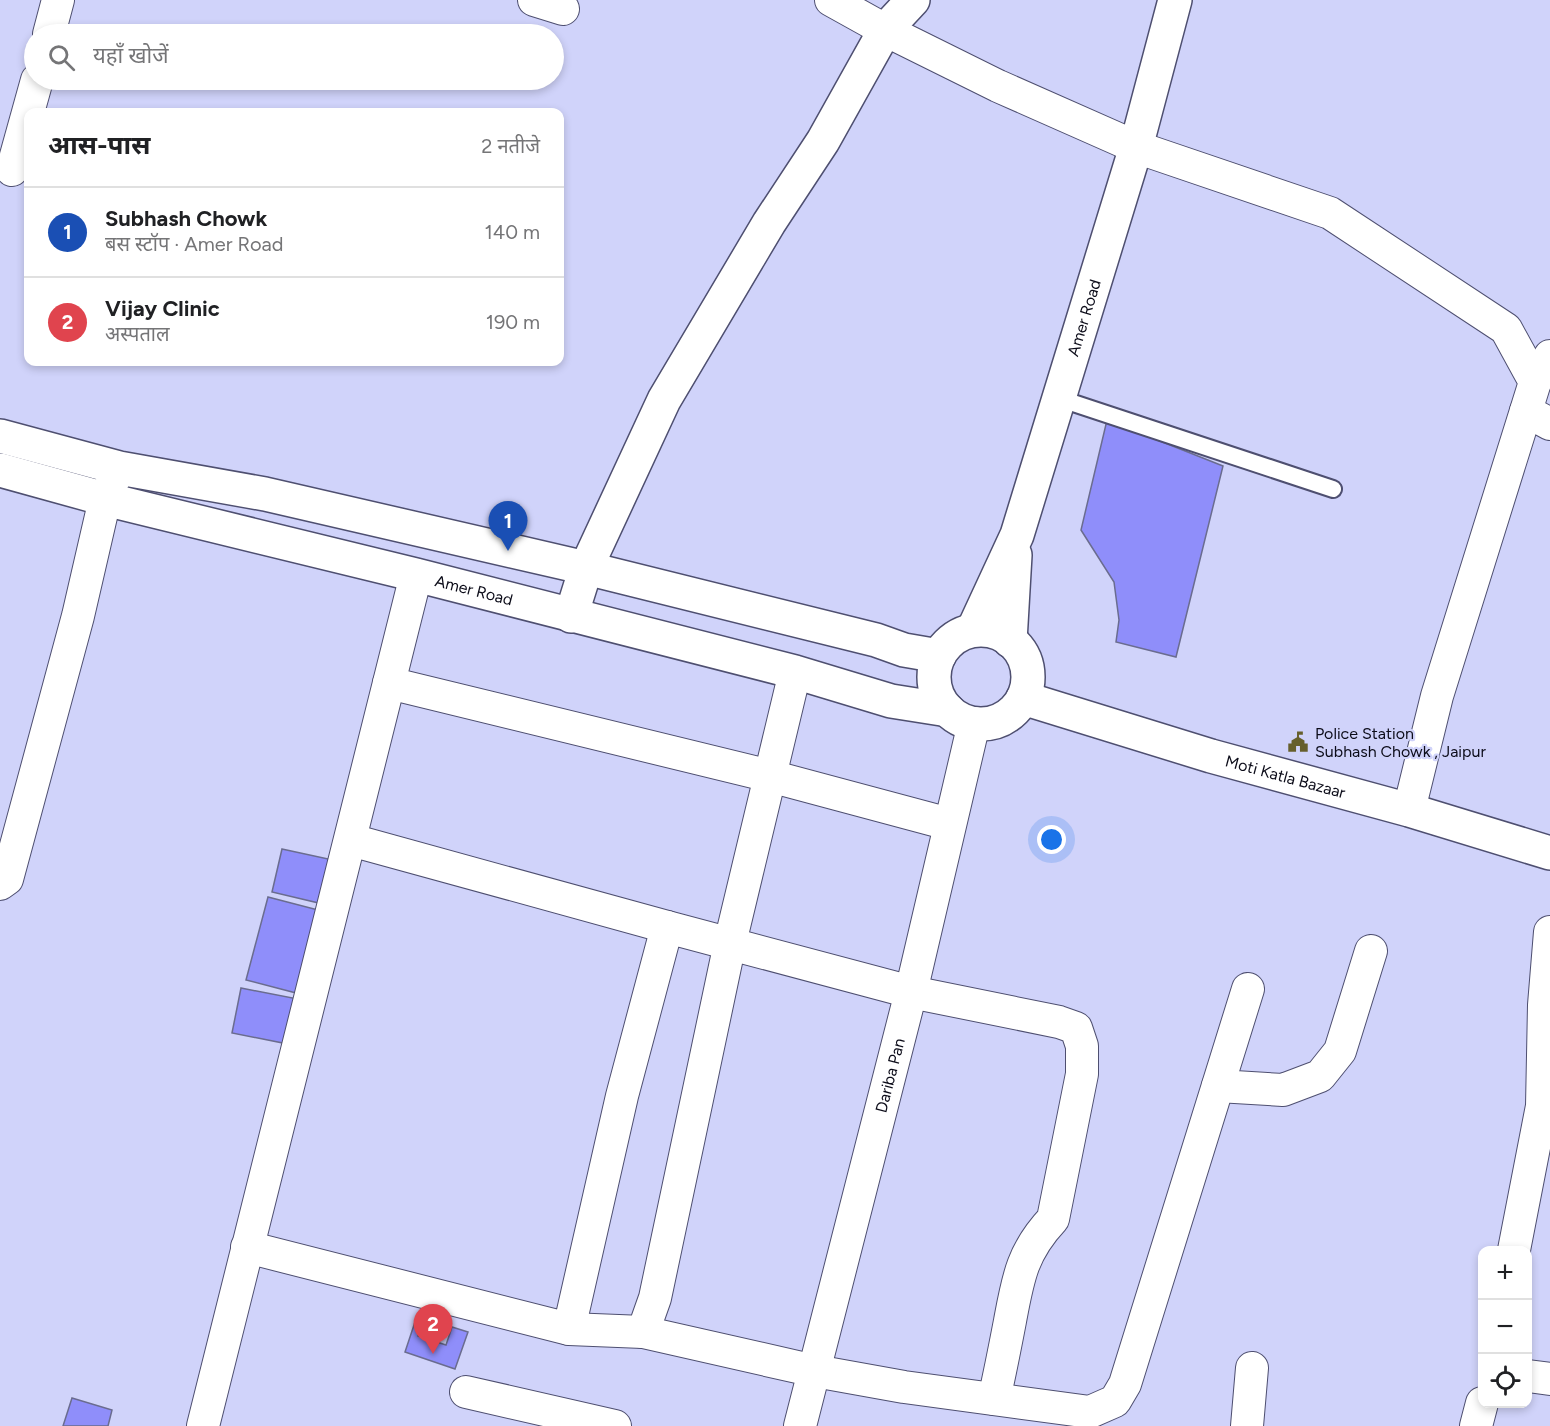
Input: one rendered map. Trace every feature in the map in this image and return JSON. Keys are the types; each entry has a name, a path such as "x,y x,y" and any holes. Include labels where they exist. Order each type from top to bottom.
{"main road":[{"path":"571,616 586,568 664,400 769,224 823,141 885,30 913,0"},
{"name":"Amer Road","path":"973,630 1017,535 1136,147 1175,0"},
{"path":"0,436 118,468 265,494 586,568 876,640 904,650 939,656"},
{"name":"Amer Road","path":"0,470 105,499 416,575 795,672 891,701 961,716"},
{"path":"1010,641 1017,535"},
{"path":"973,630 987,630 1002,635 1022,655 1027,669 1027,683 1023,698 1015,710 988,723 961,716 939,698 934,684 934,670 947,644 959,635 973,630"},
{"name":"Moti Katla Bazaar","path":"1023,698 1211,756 1409,810 1550,853"}],"street":[{"path":"52,24 58,0"},
{"path":"831,0 885,30 998,86 1136,147 1329,213 1506,329 1540,393 1437,696 1409,810"},
{"path":"30,108 35,90"},
{"path":"14,175 24,134"},
{"path":"0,884 6,879 78,616 105,499 118,468"},
{"path":"203,1426 416,575"},
{"path":"643,1332 655,1298 730,943 795,672"},
{"path":"389,683 770,776 949,824"},
{"name":"Dariba Pan","path":"800,1426 911,992 949,824 961,716"},
{"path":"351,840 911,992 1059,1022 1076,1028 1082,1046 1082,1074 1053,1219 1029,1250 1017,1280 994,1399"},
{"path":"569,1329 622,1096 667,927"},
{"path":"1515,1246 1542,1106 1544,1005 1550,932"},
{"path":"1218,1086 1283,1090 1320,1076 1340,1051 1371,951"},
{"path":"247,1247 569,1329 643,1332 814,1371 904,1387 994,1399 1066,1417 1090,1412 1115,1401 1125,1384 1248,989"},
{"path":"1247,1426 1252,1368"},
{"path":"1532,1377 1550,1379"},
{"path":"466,1392 615,1426"},
{"path":"1476,1426 1481,1408"}],"lane":[{"path":"1058,398 1333,489"}],"building":[{"path":"1107,420 1223,466 1176,657 1116,642 1119,620 1114,582 1081,530"},
{"path":"282,849 333,860 323,904 272,892"},
{"path":"268,897 322,911 300,994 246,980"},
{"path":"241,988 298,999 288,1044 232,1033"},
{"path":"417,1316 423,1318 418,1336 446,1345 452,1327 468,1332 455,1369 405,1352"},
{"path":"72,1398 112,1410 108,1426 63,1426"}],"place":[{"name":"Subhash Chowk","path":"508,551"},
{"name":"Police Station Subhash Chowk , Jaipur","path":"1298,742"},
{"name":"Vijay Clinic","path":"433,1354"}]}
